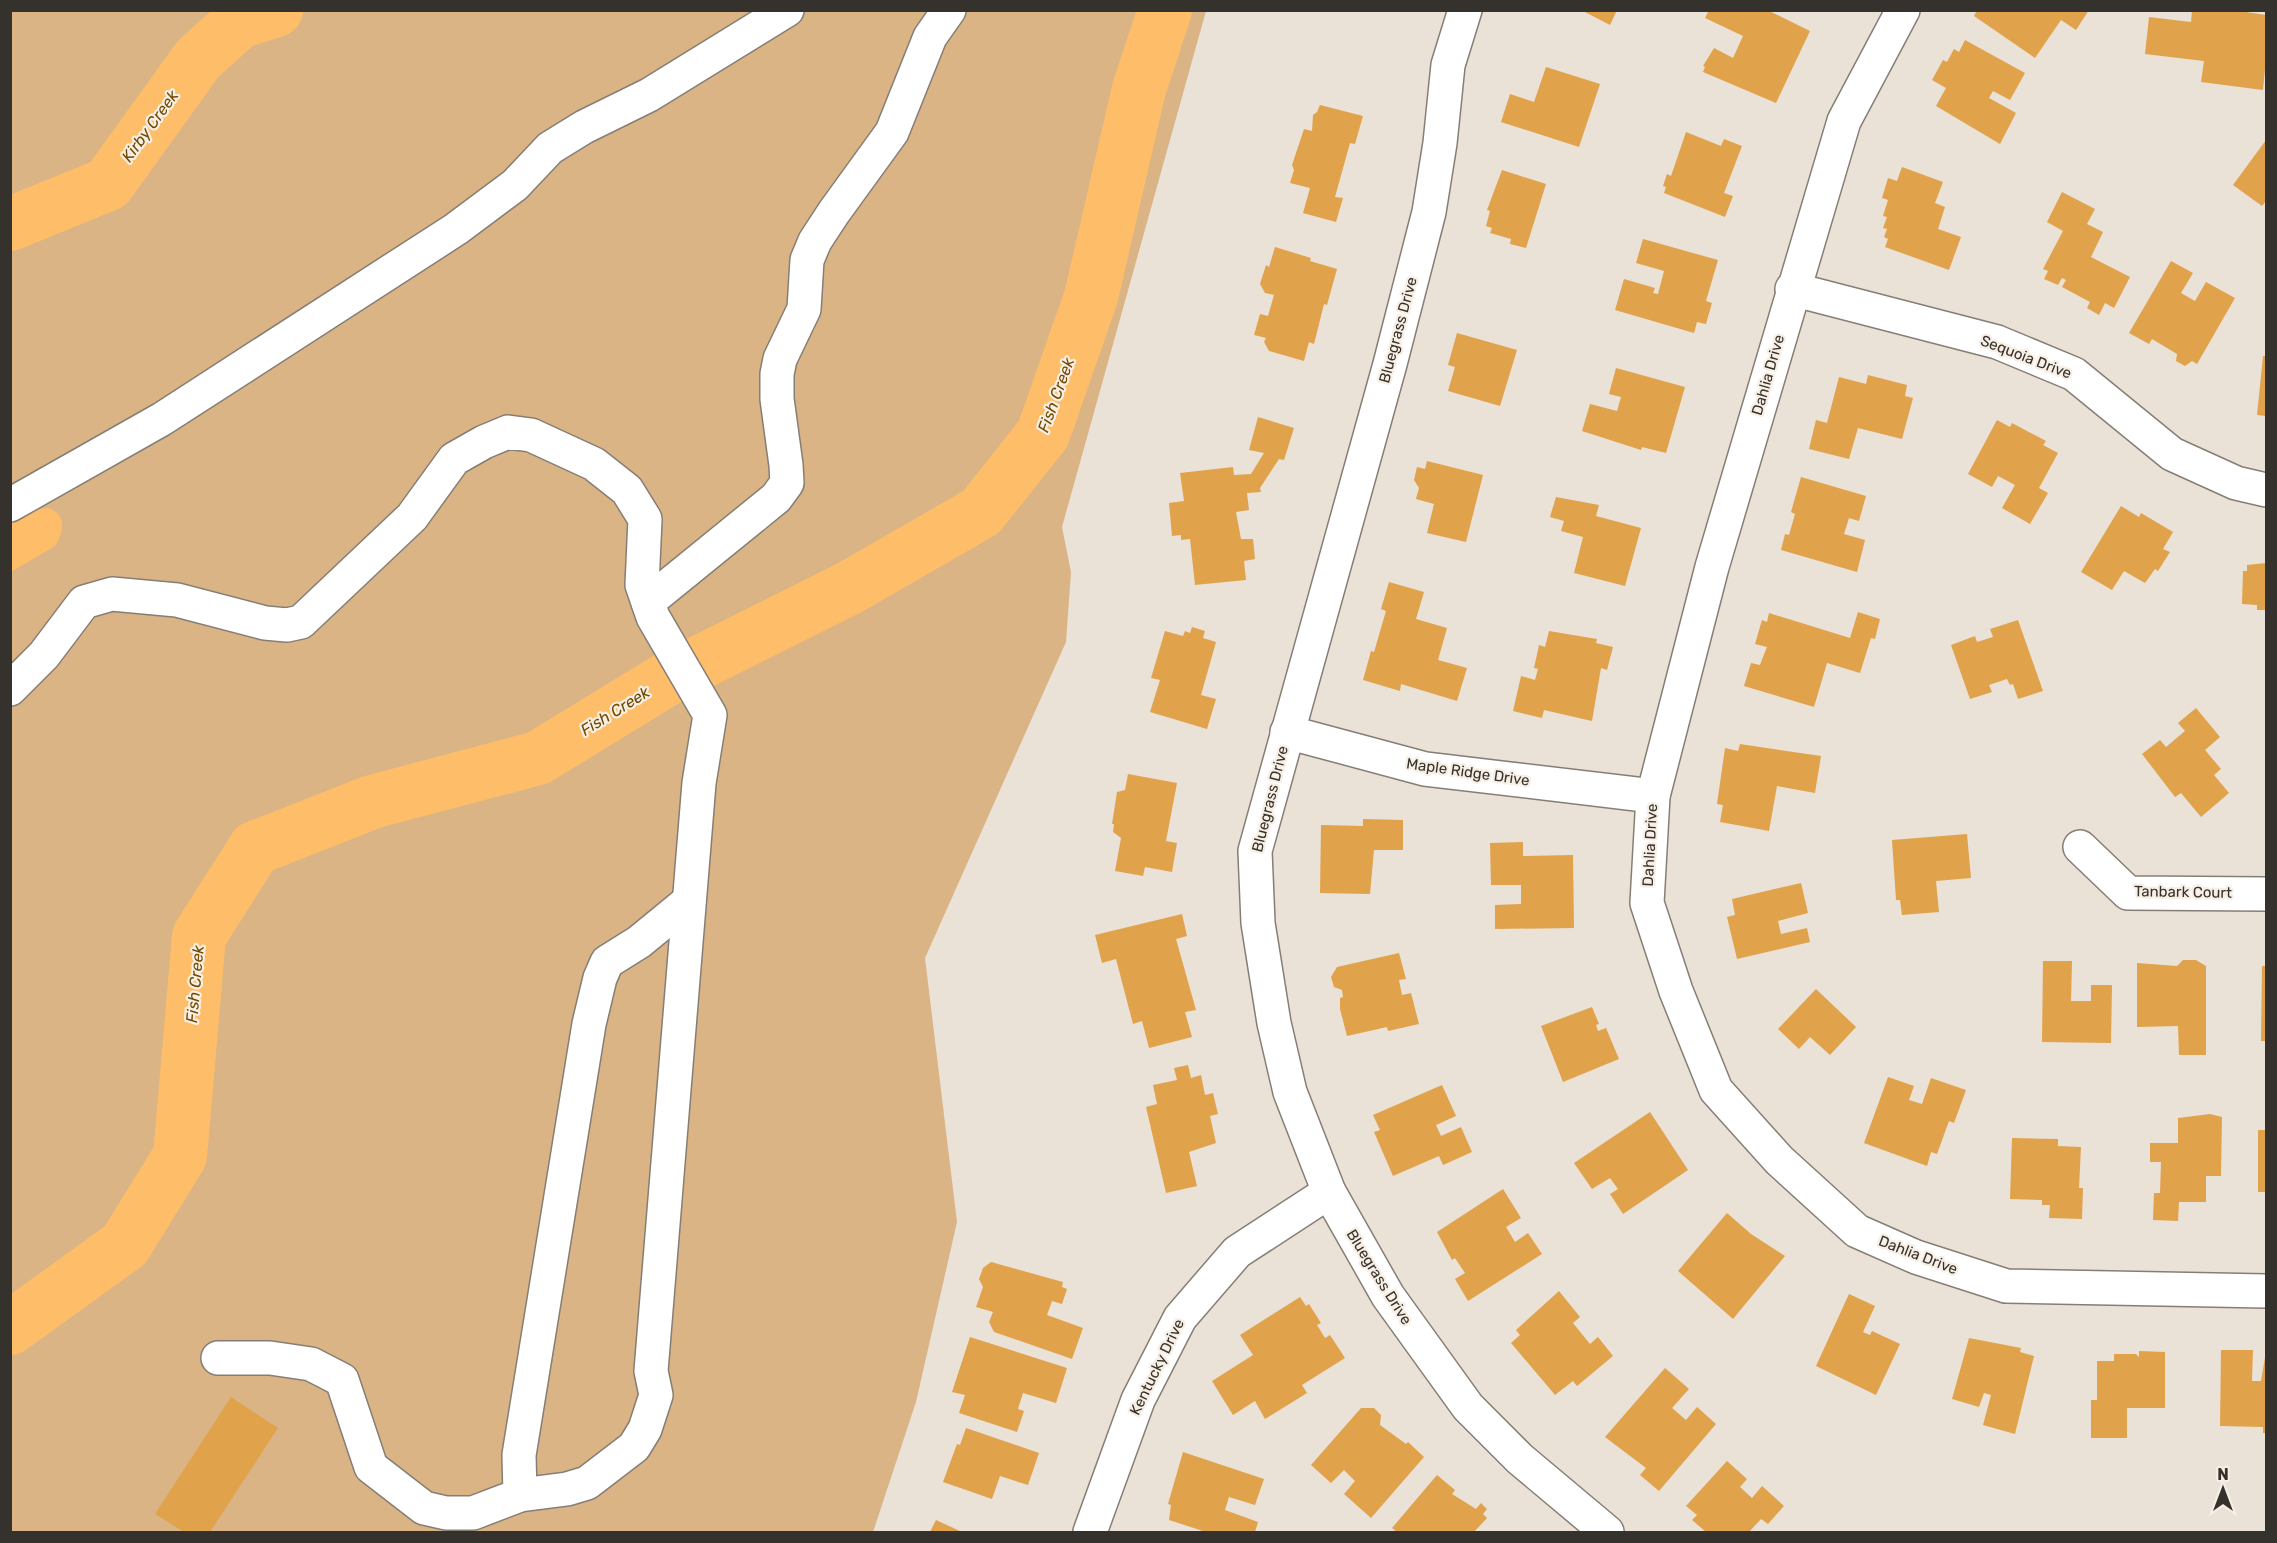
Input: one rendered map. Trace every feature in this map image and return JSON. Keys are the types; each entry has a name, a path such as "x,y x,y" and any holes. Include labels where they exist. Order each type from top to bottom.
{"street":[{"path":"10,505 162,419 456,229 514,185 550,148 567,137 649,95 787,10"},
{"path":"651,609 776,498 787,483 777,399 777,374 780,359 804,309 807,260 815,242 834,212 892,132 930,37 949,10"},
{"name":"Bluegrass Drive","path":"1465,10 1448,64 1440,143 1429,212 1390,364 1255,851 1258,922 1274,1023 1290,1092 1329,1192 1388,1296 1468,1407 1520,1459 1607,1533"},
{"name":"Dahlia Drive","path":"1898,12 1844,121 1792,289 1712,567 1653,796 1647,903 1676,991 1716,1090 1779,1160 1857,1231 1916,1257 2006,1286 2266,1291"},
{"name":"Sequoia Drive","path":"1792,289 1997,342 2074,374 2172,454 2236,483 2266,490"},
{"path":"10,689 44,655 84,602 112,594 177,600 265,622 287,625 301,622 412,517 453,459 508,432 531,435 594,464 627,490 645,519 642,585 651,609 710,716 699,783 651,1371 656,1395 645,1429 634,1447 587,1484 520,1495 473,1513 446,1513 424,1508 371,1467 342,1380 311,1364 270,1358 218,1358"},
{"name":"Maple Ridge Drive","path":"1287,732 1425,769 1653,796"},
{"name":"Tanbark Court","path":"2080,847 2128,893 2266,894"},
{"path":"520,1495 521,1443 589,1024 600,978 607,962 639,942 689,901"},
{"name":"Kentucky Drive","path":"1090,1533 1138,1400 1179,1318 1237,1252 1329,1192"}],"shaded area":[{"path":"10,11 1206,11 1062,527 1071,572 1066,642 925,958 957,1222 916,1402 873,1532 11,1532"},
{"path":"48,508 58,514 62,524 55,546 11,572 10,519 26,510"}],"building":[{"path":"1581,10 1617,10 1610,25"},
{"path":"1709,10 1767,10 1810,31 1776,103 1703,72 1705,67 1703,66 1714,48 1733,58 1743,36 1705,18"},
{"path":"1977,10 2089,10 2076,30 2061,20 2035,58 1974,16"},
{"path":"2192,10 2233,10 2266,15 2263,90 2201,82 2204,61 2145,54 2149,17 2191,22"},
{"path":"1965,40 2025,73 2010,100 1993,91 1989,98 2016,113 2000,144 1936,106 1946,88 1932,80 1943,60 1947,62 1954,49 1959,52"},
{"path":"1546,67 1600,84 1579,147 1501,122 1510,94 1534,102"},
{"path":"1320,105 1363,116 1355,144 1350,143 1335,197 1343,198 1336,222 1303,213 1310,188 1290,183 1294,170 1292,165 1304,129 1312,131 1313,115"},
{"path":"1686,132 1721,146 1724,139 1742,146 1724,193 1733,196 1725,217 1664,193 1666,187 1663,186 1667,174 1671,176"},
{"path":"2266,140 2266,201 2262,206 2233,185"},
{"path":"1902,167 1943,182 1935,203 1945,207 1938,229 1961,237 1949,270 1885,247 1888,239 1884,237 1887,229 1883,228 1887,217 1883,216 1888,200 1882,198 1888,178 1897,181"},
{"path":"1502,170 1546,184 1526,248 1510,244 1511,239 1490,233 1492,228 1486,226 1490,211 1487,210"},
{"path":"2062,192 2095,209 2087,224 2103,232 2091,257 2130,277 2114,308 2105,303 2099,315 2087,308 2090,302 2062,287 2066,280 2062,278 2058,285 2044,279 2048,271 2043,269 2063,231 2047,222"},
{"path":"1643,239 1718,260 1706,301 1712,303 1706,324 1697,322 1694,333 1615,310 1624,279 1655,288 1653,293 1658,294 1664,271 1636,263"},
{"path":"1275,247 1337,269 1327,305 1324,304 1314,344 1309,342 1304,361 1269,351 1264,342 1266,338 1254,335 1260,314 1268,316 1274,295 1265,293 1260,284 1266,265 1269,267"},
{"path":"2171,261 2193,273 2181,293 2195,301 2206,282 2235,298 2197,364 2192,361 2185,366 2176,361 2177,354 2152,339 2149,344 2129,333"},
{"path":"1457,333 1517,350 1500,406 1448,391 1455,367 1448,365"},
{"path":"2263,356 2266,356 2266,416 2257,415"},
{"path":"1616,368 1685,387 1666,453 1642,447 1641,450 1582,431 1590,404 1617,411 1621,397 1609,394"},
{"path":"1868,375 1907,385 1905,396 1913,398 1902,439 1858,428 1849,459 1809,449 1816,420 1827,423 1839,377 1866,384"},
{"path":"1258,417 1294,428 1284,460 1279,459 1260,488 1261,492 1247,493 1249,510 1236,512 1241,539 1253,539 1255,559 1244,561 1246,580 1195,585 1190,539 1181,540 1181,535 1172,536 1169,503 1184,501 1180,473 1233,467 1234,475 1251,474 1264,453 1249,450"},
{"path":"1997,420 2010,427 2012,423 2046,441 2043,445 2058,453 2039,488 2048,493 2030,524 2002,508 2015,485 1998,476 1992,487 1968,474"},
{"path":"1427,461 1483,475 1466,542 1427,533 1434,504 1416,499 1419,488 1414,480 1417,467 1425,469"},
{"path":"1801,477 1866,496 1859,521 1849,518 1844,534 1865,540 1857,572 1781,550 1785,534 1789,535 1795,514 1791,512"},
{"path":"1556,497 1599,505 1596,516 1641,528 1625,586 1574,573 1583,537 1561,531 1564,521 1550,517"},
{"path":"2121,506 2139,517 2141,513 2173,532 2163,549 2170,552 2158,571 2155,569 2145,583 2124,571 2112,590 2081,572"},
{"path":"2266,563 2266,610 2257,610 2257,605 2242,604 2243,571 2247,571 2247,565"},
{"path":"1389,582 1424,592 1416,619 1447,628 1438,660 1467,668 1457,701 1401,684 1400,691 1363,680 1386,611 1381,609"},
{"path":"1858,612 1880,619 1875,639 1871,638 1860,673 1827,663 1814,707 1744,686 1751,663 1760,665 1767,647 1755,644 1762,620 1767,622 1769,613 1850,638"},
{"path":"2018,620 2043,691 2018,699 2013,684 2010,685 2007,679 1989,685 1992,692 1970,699 1951,645 1975,636 1977,642 1993,637 1990,629"},
{"path":"1192,627 1205,631 1203,638 1216,642 1201,695 1216,699 1207,729 1150,712 1160,680 1151,678 1165,631 1183,636 1185,631 1190,633"},
{"path":"1549,631 1597,639 1596,643 1613,647 1607,670 1601,668 1592,721 1544,710 1542,718 1513,711 1521,676 1535,680 1538,669 1534,668 1539,645 1545,647"},
{"path":"2196,708 2220,737 2205,750 2221,769 2214,775 2229,793 2201,817 2181,793 2175,797 2142,754 2160,740 2166,747 2185,731 2178,723"},
{"path":"1740,744 1821,756 1815,793 1777,786 1769,831 1720,822 1723,805 1717,804 1725,748 1738,751"},
{"path":"1128,774 1177,783 1166,841 1177,843 1172,872 1145,867 1143,876 1115,871 1121,838 1113,832 1114,824 1112,824 1117,792 1125,790"},
{"path":"1363,819 1403,820 1403,850 1374,850 1370,894 1320,893 1321,825 1363,826"},
{"path":"1967,834 1971,878 1936,881 1939,912 1902,915 1900,900 1896,900 1892,840"},
{"path":"1523,842 1523,856 1573,855 1574,928 1495,929 1495,905 1521,904 1521,885 1491,885 1490,843"},
{"path":"1801,883 1808,913 1778,921 1781,934 1807,928 1810,942 1737,959 1727,917 1735,915 1732,899"},
{"path":"1182,914 1187,936 1176,939 1196,1010 1185,1012 1192,1037 1149,1048 1142,1021 1133,1024 1116,959 1102,963 1095,935"},
{"path":"1399,953 1406,979 1399,980 1402,995 1411,993 1419,1024 1388,1031 1387,1027 1347,1036 1340,1009 1342,990 1334,987 1331,977 1337,967"},
{"path":"2183,960 2196,960 2206,966 2206,1055 2179,1055 2178,1026 2137,1027 2137,963 2177,966"},
{"path":"2043,961 2072,961 2071,1001 2091,1001 2091,985 2112,985 2111,1043 2042,1042"},
{"path":"2262,966 2266,966 2266,1041 2261,1041"},
{"path":"1816,989 1856,1027 1830,1055 1810,1037 1799,1049 1778,1029"},
{"path":"1592,1007 1599,1024 1596,1025 1598,1031 1606,1028 1619,1059 1563,1082 1541,1026"},
{"path":"1188,1065 1191,1078 1201,1075 1205,1095 1213,1093 1218,1114 1210,1116 1216,1143 1189,1152 1197,1186 1166,1193 1146,1107 1157,1104 1153,1085 1177,1080 1174,1068"},
{"path":"1888,1077 1914,1086 1909,1100 1922,1104 1931,1078 1966,1090 1954,1123 1949,1121 1937,1154 1931,1152 1927,1166 1864,1143"},
{"path":"1442,1085 1456,1116 1436,1125 1441,1136 1461,1127 1472,1152 1443,1165 1439,1156 1393,1176 1374,1132 1380,1130 1373,1115"},
{"path":"1650,1112 1688,1170 1623,1214 1610,1194 1618,1189 1610,1178 1592,1189 1574,1163"},
{"path":"2210,1114 2222,1117 2221,1176 2206,1176 2206,1202 2179,1202 2178,1221 2153,1220 2154,1193 2160,1193 2161,1162 2150,1162 2150,1143 2178,1143 2178,1118"},
{"path":"2258,1130 2266,1130 2266,1192 2258,1192"},
{"path":"2012,1138 2058,1139 2058,1146 2081,1147 2079,1188 2083,1188 2082,1219 2049,1218 2050,1205 2042,1205 2042,1200 2010,1199"},
{"path":"1503,1189 1521,1218 1506,1227 1515,1242 1528,1233 1542,1254 1468,1301 1455,1279 1465,1273 1455,1258 1452,1260 1437,1232"},
{"path":"1727,1213 1751,1234 1785,1256 1733,1319 1678,1271"},
{"path":"991,1262 1063,1282 1062,1287 1067,1289 1062,1304 1052,1301 1047,1315 1083,1328 1072,1359 994,1332 989,1322 993,1312 976,1307 983,1287 979,1279 983,1268"},
{"path":"1559,1291 1580,1317 1573,1323 1590,1344 1598,1337 1613,1356 1577,1386 1573,1381 1555,1395 1511,1343 1520,1335 1516,1330"},
{"path":"1849,1294 1875,1306 1863,1332 1870,1335 1872,1331 1900,1344 1876,1395 1816,1366"},
{"path":"1300,1297 1306,1306 1309,1304 1321,1323 1317,1325 1325,1338 1330,1335 1345,1358 1302,1385 1307,1393 1265,1419 1255,1401 1233,1415 1212,1381 1253,1355 1240,1335"},
{"path":"970,1337 1067,1368 1056,1403 1023,1393 1018,1409 1024,1411 1017,1432 959,1413 965,1395 952,1392"},
{"path":"1969,1338 2021,1348 2020,1352 2034,1356 2015,1434 1983,1425 1991,1395 1984,1393 1979,1407 1952,1399"},
{"path":"2221,1350 2253,1350 2252,1381 2261,1381 2266,1357 2266,1433 2263,1433 2263,1427 2220,1426"},
{"path":"2139,1351 2165,1352 2165,1408 2127,1408 2127,1438 2091,1438 2091,1400 2097,1400 2097,1361 2114,1361 2114,1354 2136,1354 2139,1357"},
{"path":"1665,1368 1689,1389 1672,1408 1686,1420 1697,1407 1716,1424 1659,1491 1640,1475 1646,1468 1605,1437"},
{"path":"231,1397 278,1428 210,1532 184,1532 155,1514"},
{"path":"1361,1408 1374,1408 1381,1415 1380,1425 1406,1444 1408,1442 1424,1457 1371,1518 1344,1494 1355,1481 1344,1470 1331,1483 1311,1465"},
{"path":"966,1428 1039,1453 1028,1485 1000,1476 992,1499 943,1482 957,1444 960,1445"},
{"path":"1183,1452 1264,1479 1255,1505 1229,1497 1225,1510 1258,1522 1255,1532 1206,1532 1169,1520 1171,1505 1168,1504"},
{"path":"1727,1461 1747,1479 1740,1487 1752,1498 1762,1486 1784,1506 1768,1524 1761,1519 1749,1532 1706,1532 1692,1520 1697,1515 1686,1506"},
{"path":"1437,1475 1455,1490 1452,1494 1476,1509 1481,1503 1487,1509 1483,1514 1487,1518 1474,1532 1397,1532 1392,1528"},
{"path":"936,1520 962,1532 930,1532"}],"waterway":[{"name":"Kirby Creek","path":"10,224 108,184 198,59 239,22 276,10"},
{"name":"Fish Creek","path":"10,1328 125,1245 180,1156 199,936 255,848 372,802 538,758 667,679 849,588 981,512 1043,434 1091,297 1139,89 1165,10"}]}
